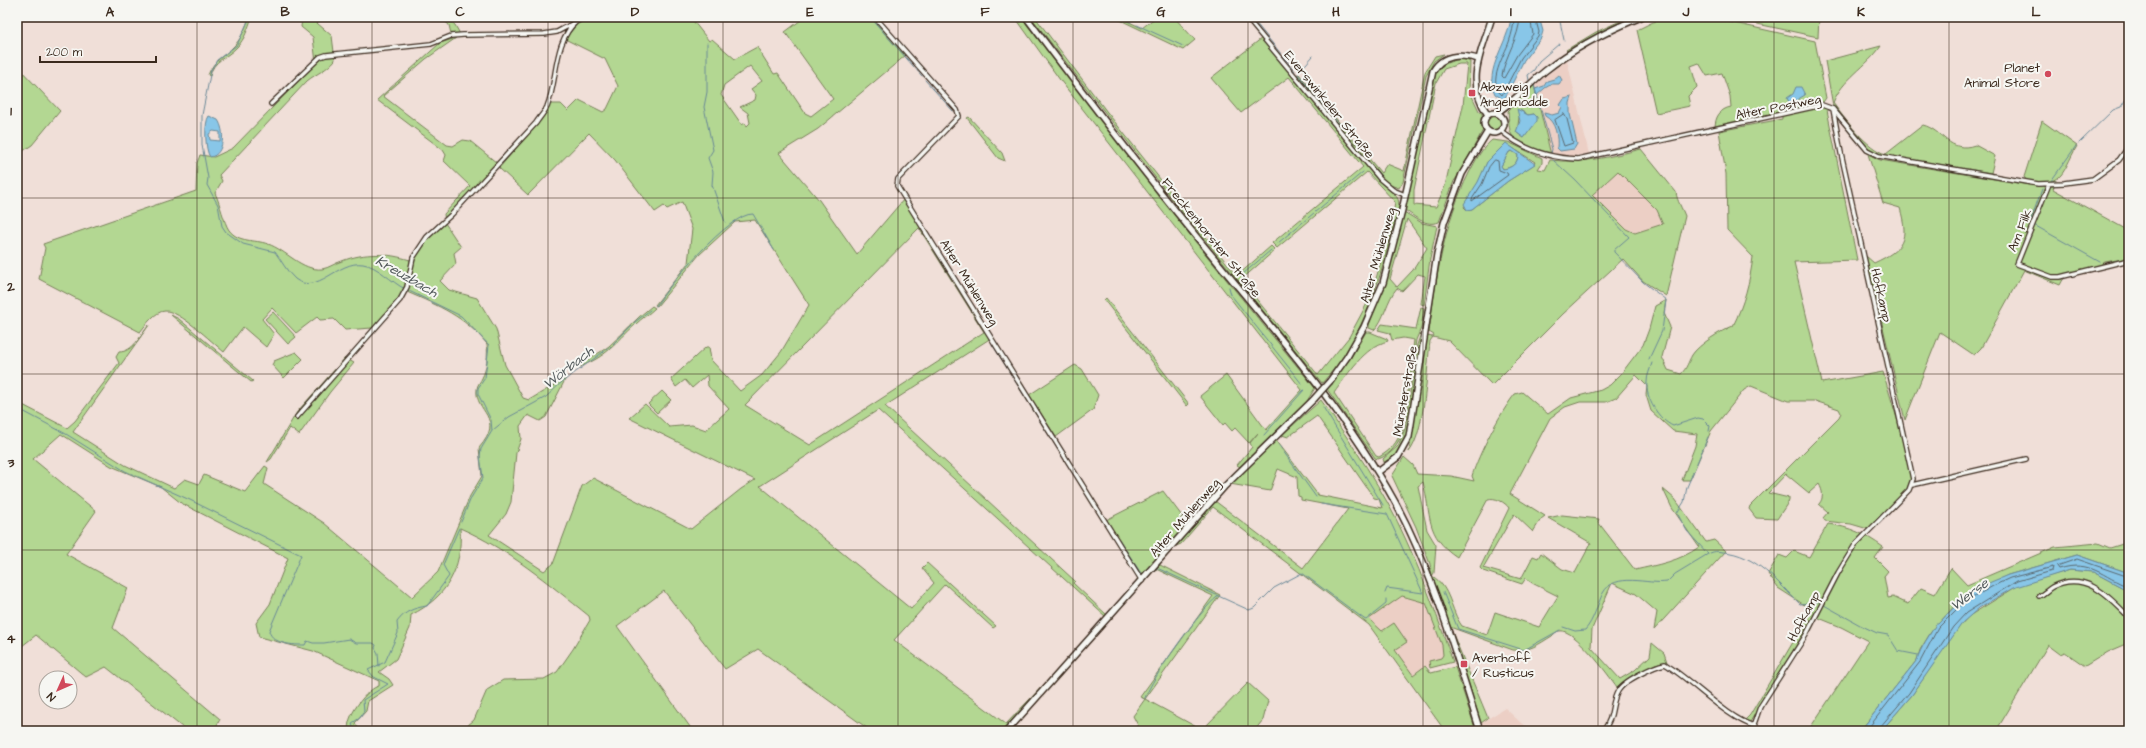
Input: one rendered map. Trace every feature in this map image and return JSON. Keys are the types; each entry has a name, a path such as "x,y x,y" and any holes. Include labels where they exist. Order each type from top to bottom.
{"main road":[{"name":"Freckenhorster Straße","path":"1026,17 1134,159 1319,385 1347,424 1378,472"},
{"path":"1488,115 1482,106 1476,85 1478,59 1492,17"},
{"path":"1510,104 1500,130 1494,133 1488,131 1484,123 1488,115 1496,113 1510,104 1536,78 1594,39 1641,17"},
{"name":"Alter Mühlenweg","path":"1007,731 1240,470 1314,399 1330,381 1353,348 1373,309 1387,269 1433,71 1441,62 1454,56 1478,59"},
{"path":"1496,113 1503,119"},
{"name":"Münsterstraße","path":"1378,472 1398,457 1409,438 1437,254 1444,223 1462,174 1488,131"},
{"path":"1378,472 1396,505 1419,554 1441,612 1480,731"}],"street":[{"path":"271,104 320,57 326,55 431,44 451,36 524,35 556,32 585,17"},
{"name":"Alter Mühlenweg","path":"875,17 957,110 958,116 898,179 897,186 1142,581"},
{"name":"Everswinkeler Straße","path":"1246,17 1380,179 1393,190 1405,195"},
{"path":"297,417 404,293 407,287 413,258 426,237 452,214 536,123 546,108 564,38 571,26 577,21"},
{"path":"556,32 561,34 564,38"},
{"name":"Alter Postweg","path":"1500,130 1517,143 1531,150 1561,159 1578,159 1822,105 1833,108 1867,150 1879,156 2038,184 2078,183 2093,179 2120,160 2129,146"},
{"name":"Hofkamp","path":"1754,726 1760,707 1806,635 1841,567 1855,546 1912,484 1912,474 1841,154 1833,108"},
{"name":"Am Filk","path":"2049,184 2017,264 2052,277 2060,277 2129,260"},
{"path":"1912,484 2026,459"},
{"path":"2039,596 2053,587 2064,583 2080,582 2102,591 2129,617"},
{"path":"1603,731 1611,718 1616,694 1622,686 1655,666 1665,664 1732,714 1747,724 1754,726 1758,731"}],"shaded area":[{"path":"1567,60 1589,154 1572,156 1551,155 1534,85"},
{"path":"1618,171 1657,210 1663,224 1635,233 1626,229 1592,195"},
{"path":"1402,596 1433,604 1453,662 1430,668 1425,666 1413,675 1368,619"},
{"path":"1505,708 1532,731 1483,731 1481,723"}],"green space":[{"path":"249,17 252,17 240,44 217,63 214,66 210,76 208,75 216,61 237,42 244,32"},
{"path":"302,17 310,17 332,36 335,60 307,81 219,175 222,181 215,193 227,227 233,234 242,239 263,242 275,247 308,267 322,269 351,258 376,254 410,260 403,291 394,305 372,328 345,330 334,319 320,320 317,317 296,333 272,308 262,319 274,334 266,347 243,327 224,352 195,327 171,312 165,311 158,313 140,332 39,279 45,248 43,244 196,191 197,163 200,155 214,157 233,148 316,63 313,37 301,27"},
{"path":"440,17 446,17 455,25 460,34 451,34 449,25"},
{"path":"591,17 690,17 709,41 712,39 735,59 757,47 774,74 778,73 805,113 811,116 833,99 785,32 805,17 872,17 906,55 818,129 779,153 819,200 857,254 904,199 991,338 885,406 1075,581 1073,583 1108,616 1106,617 878,410 760,486 911,609 934,583 922,568 927,563 996,626 993,628 945,584 894,640 1006,724 1052,676 1053,678 1002,731 871,731 758,649 725,669 664,591 617,626 693,731 461,731 474,720 487,690 503,680 544,679 557,672 590,620 589,616 511,556 478,536 460,528 459,556 450,580 434,600 424,608 411,615 410,628 396,659 379,672 389,679 393,685 368,701 366,711 355,723 360,731 349,731 348,726 353,712 369,692 379,686 379,681 313,651 259,637 256,623 270,604 288,558 181,503 161,487 111,466 61,434 33,459 96,511 66,554 128,588 113,628 220,719 214,731 187,731 106,667 86,677 36,635 17,650 17,402 67,428 75,421 119,363 116,357 119,352 133,346 139,339 73,432 125,465 174,488 185,479 199,484 204,475 245,492 265,466 268,468 264,484 324,523 412,597 438,572 470,496 482,476 479,448 487,438 490,429 487,416 477,397 477,389 487,361 487,344 469,326 440,307 407,292 416,256 428,238 445,223 461,247 454,253 456,264 440,281 449,290 477,298 496,329 505,365 523,398 529,400 566,378 546,417 540,421 528,415 520,426 521,439 516,453 511,502 506,514 489,535 544,571 553,564 582,486 593,478 691,529 741,489 755,480 629,418 645,404 669,427 692,425 706,430 729,409 708,386 707,375 692,388 685,380 676,387 671,379 706,347 709,347 711,360 740,391 762,375 781,352 809,305 755,220 735,222 699,255 657,306 655,305 688,263 692,229 682,202 667,209 664,206 655,212 615,160 589,133 528,195 499,168 537,124 550,104 561,104 568,111 579,100 603,112 607,109 618,86 605,59 565,39 578,23","holes":["750,66 762,81 751,89 756,95 755,100 740,107 748,113 750,123 747,126 745,123 742,125 721,95 724,85","919,228 984,332 810,445 745,405"]},
{"path":"1015,17 1021,17 1194,240 1315,388 1307,401 1240,467 1237,465 1252,447 1250,443 1258,433 1249,443 1235,428 1232,431 1225,423 1223,425 1200,396 1226,375 1266,430 1302,390 1060,80"},
{"path":"1031,17 1035,17 1107,112 1237,276 1271,246 1275,250 1241,280 1318,375 1349,337 1371,296 1392,223 1395,202 1367,172 1277,248 1272,243 1363,167 1289,77 1241,113 1211,78 1262,38 1380,182 1397,197 1399,206 1397,214 1382,270 1367,310 1348,349 1322,383 1179,208"},
{"path":"1114,17 1127,17 1125,20 1142,28 1156,17 1174,17 1195,40 1183,50"},
{"path":"1629,17 1634,17 1568,52 1566,50 1596,32"},
{"path":"1673,17 1707,17 1815,41 1826,98 1823,102 1715,128 1716,120 1719,114 1731,107 1730,96 1722,73 1707,76 1699,63 1691,66 1697,87 1688,96 1690,106 1656,113 1637,30 1653,22"},
{"path":"1725,17 1819,17 1818,37"},
{"path":"456,38 426,59 383,96 447,145 453,146 463,140 470,141 497,163 473,189 475,192 445,223 444,214 470,186 444,161 446,155 443,150 377,100 440,43"},
{"path":"1881,46 1876,53 1842,87 1833,103 1850,125 1864,140 1879,151 1886,154 1923,125 1930,128 1952,144 1966,147 1975,145 1995,156 1991,173 1878,154 1864,145 1833,106 1825,61"},
{"path":"1444,54 1434,61 1426,76 1403,182 1399,188 1390,185 1380,177 1297,75 1299,74 1381,173 1387,164 1404,171 1425,72 1435,56"},
{"path":"1465,59 1470,62 1469,94 1471,94 1479,111 1482,113 1483,130 1454,181 1439,222 1430,223 1417,218 1405,210 1405,205 1435,75 1440,68 1447,63","holes":["1459,64 1467,64 1463,106 1445,186 1436,207 1414,205 1414,190 1436,83 1444,69"]},
{"path":"17,66 60,111 32,145 17,155"},
{"path":"1534,85 1551,155 1530,148 1520,143 1513,137 1510,131 1508,111","holes":["1520,110 1528,115 1534,114 1537,117 1524,138 1517,133"]},
{"path":"1821,107 1829,108 1827,110 1857,260 1794,262 1822,383 1883,372 1898,422 1911,478 1907,489 1868,529 1851,524 1825,521 1823,518 1828,512 1819,504 1822,499 1822,494 1819,484 1809,493 1786,474 1768,493 1789,498 1789,501 1777,519 1756,518 1749,509 1750,506 1839,417 1841,413 1839,409 1815,401 1788,401 1751,386 1744,390 1711,431 1690,480 1682,480 1695,446 1697,434 1673,431 1651,411 1646,395 1647,386 1636,375 1616,398 1606,402 1580,402 1565,407 1550,418 1510,494 1545,516 1541,519 1533,532 1514,514 1483,568 1521,579 1533,556 1538,558 1541,553 1562,569 1575,573 1591,543 1548,518 1562,515 1599,519 1598,522 1635,570 1668,562 1684,556 1699,547 1672,508 1663,489 1675,499 1706,542 1714,540 1726,551 1654,630 1657,612 1636,594 1612,583 1592,629 1591,647 1620,679 1635,670 1650,656 1652,643 1664,653 1667,662 1655,664 1617,687 1591,653 1582,644 1565,632 1559,631 1543,642 1529,649 1513,650 1450,627 1432,576 1430,564 1416,527 1392,476 1404,457 1413,465 1417,474 1451,476 1474,481 1472,476 1485,445 1497,422 1515,394 1522,392 1548,414 1571,398 1601,390 1610,385 1621,374 1643,345 1655,306 1666,300 1664,313 1670,327 1662,357 1668,370 1681,374 1692,355 1699,347 1717,334 1733,326 1743,301 1752,266 1753,257 1727,230 1726,174 1719,131 1782,119 1782,116","holes":["1423,482 1431,524 1439,541 1446,549 1457,557 1488,499 1500,500 1509,508 1480,568 1483,571 1522,584 1526,578 1532,583 1558,596 1539,627 1495,612 1487,635 1462,626 1458,620 1447,592 1432,576 1434,573 1436,545 1427,530 1418,486"]},
{"path":"1494,115 1500,117 1502,123 1500,129 1494,131 1488,129 1486,123 1488,117"},
{"path":"969,117 1002,153 1005,161 998,158 967,118"},
{"path":"2042,121 2077,146 2064,171 2055,180 2048,182 2027,181 2024,177"},
{"path":"1492,140 1508,142 1542,158 1542,163 1538,169 1545,170 1550,160 1585,160 1607,157 1641,149 1676,192 1678,201 1685,216 1666,296 1643,281 1623,259 1563,314 1492,385 1449,341 1433,337 1434,335 1429,332 1442,251 1460,192 1479,155","holes":["1506,144 1535,162 1533,165 1508,181 1472,209 1467,210 1464,207 1481,178 1487,162","1618,171 1657,210 1663,224 1635,233 1626,229 1592,195"]},
{"path":"1512,151 1518,155 1517,161 1511,167 1503,169 1501,166 1509,152"},
{"path":"1868,154 1880,160 2036,186 2054,186 2053,189 2129,231 2129,258 2105,262 2100,265 2066,274 2060,285 2024,270 1981,348 1974,355 1940,332 1905,420 1866,256 1874,263 1898,248 1904,236 1903,219 1900,208 1883,203"},
{"path":"1404,212 1422,223 1437,226 1430,259 1424,305 1421,304 1425,276 1418,274 1402,291 1397,288 1374,330 1369,328 1369,324 1386,282","holes":["1407,219 1427,248 1413,270 1397,287 1390,279"]},
{"path":"1106,298 1189,404 1187,406 1104,300"},
{"path":"652,306 655,308 610,349 589,363 579,367 609,346"},
{"path":"1421,307 1424,308 1421,328 1416,340 1403,431 1394,448 1386,455 1378,459 1375,458 1327,389 1350,359 1366,332 1370,332 1387,339 1388,341 1371,349 1357,362 1334,393 1376,456 1379,457 1387,452 1396,442 1402,429 1414,340 1403,338 1392,340 1390,333 1378,330 1382,324 1416,329"},
{"path":"273,312 296,337 288,344 265,319"},
{"path":"171,315 179,319 253,381 251,382"},
{"path":"1422,330 1408,428 1400,449 1394,456 1384,462 1383,459 1398,446 1405,429 1417,345"},
{"path":"1427,336 1433,337 1430,341 1422,416 1419,430 1409,452"},
{"path":"296,352 303,359 284,378 272,365 274,361"},
{"path":"345,358 354,363 330,392 299,435 290,428 271,459 267,462 297,412"},
{"path":"1075,365 1082,369 1098,395 1093,410 1056,437 1029,395"},
{"path":"662,391 671,400 657,413 648,404"},
{"path":"1321,400 1367,468 1388,503 1413,555 1453,662 1430,668 1429,661 1441,658 1443,655 1442,645 1426,603 1402,596 1369,619 1382,631 1394,623 1407,642 1395,650 1413,675 1425,666 1431,673 1455,667 1476,731 1445,731 1369,625 1213,507 1181,544 1176,546 1215,501 1303,568 1348,509 1301,500 1301,497 1298,496 1297,477 1278,469 1270,491 1230,484 1276,440 1318,495 1382,508 1379,499 1374,498 1317,416 1288,437 1282,435"},
{"path":"1163,491 1188,524 1142,576 1106,520"},
{"path":"1828,524 1857,532 1870,538 1883,547 1875,558 1888,571 1884,576 1888,598 1893,597 1908,604 1921,588 1935,594 1951,568 1967,585 2055,547 2098,543 2110,548 2129,542 2129,573 2077,555 2008,575 1959,601 1931,632 1920,650 1917,660 1860,731 1808,731 1868,641 1841,627 1819,618 1815,614 1750,722 1745,720 1750,715 1812,610 1778,588 1768,574 1779,555 1787,558 1794,551 1809,557"},
{"path":"1160,565 1220,595 1145,699 1140,697 1213,596 1156,569"},
{"path":"2070,570 2093,572 2129,591 2125,611 2129,615 2129,643 2108,652 2085,666 2065,652 2060,654 2048,645 1996,731 1881,731 1912,695 1957,629 1969,616 2019,585"},
{"path":"1451,630 1488,718 1481,723"},
{"path":"1248,683 1268,701 1263,720 1254,731 1141,731 1133,716 1145,699 1202,730"}],"water":[{"path":"1511,17 1539,17 1543,31 1541,38 1524,60 1504,100 1495,94 1492,85 1492,75 1509,27"},
{"path":"1559,75 1562,80 1559,84 1552,84 1536,96 1535,89 1544,86 1547,81 1554,79"},
{"path":"1796,87 1801,87 1805,95 1790,104 1787,98 1793,94"},
{"path":"1572,97 1570,103 1570,114 1577,144 1574,149 1560,151 1557,148 1556,130 1552,122 1545,116 1544,113 1552,115 1559,113 1562,107 1560,105 1564,99"},
{"path":"1517,109 1528,115 1534,114 1537,117 1537,121 1524,138 1516,132 1520,121"},
{"path":"209,116 218,120 222,130 222,142 219,152 210,157 206,143 207,119","holes":["213,131 220,132 220,141 210,140 209,134"]},
{"path":"1506,143 1535,164 1508,181 1472,209 1467,210 1464,204 1478,182 1487,162","holes":["1512,151 1518,155 1517,161 1514,165 1503,169 1501,166 1509,152"]},
{"path":"2077,555 2129,573 2129,591 2093,572 2070,570 2013,588 1979,608 1963,622 1912,695 1881,731 1860,731 1917,660 1918,655 1936,624 1938,624 1962,599 1991,582 2008,575"}],"waterway":[{"name":"Kreuzbach","path":"250,17 237,45 217,60 211,70 202,115 202,145 208,178 207,185 218,205 222,226 226,232 243,244 275,252 292,276 303,283 320,281 345,267 354,264 363,264 369,265 405,289"},
{"path":"870,17 922,76"},
{"path":"1119,17 1131,22"},
{"path":"1559,17 1564,40"},
{"path":"1255,22 1295,71"},
{"path":"1137,25 1183,46"},
{"name":"Wörbach","path":"707,43 707,92 704,107 713,150 708,158 713,172 712,185 725,222"},
{"path":"1529,80 1528,75 1534,70 1539,61 1559,44"},
{"path":"1299,72 1313,56"},
{"path":"1298,74 1339,124"},
{"path":"925,80 953,111"},
{"path":"1534,85 1552,149 1551,154"},
{"path":"2079,143 2113,110 2121,107 2129,94"},
{"path":"1342,129 1371,165"},
{"path":"2051,181 2076,146"},
{"path":"1553,160 1575,180 1629,237 1614,250 1614,252 1643,282 1666,300 1662,331 1649,359"},
{"path":"1371,165 1381,176"},
{"path":"1278,243 1363,172"},
{"path":"2030,222 2042,189"},
{"name":"Wörbach","path":"656,306 686,267 700,252 715,237 742,217 753,214 774,250"},
{"path":"2034,225 2100,262"},
{"path":"1243,274 1271,250"},
{"path":"1229,287 1231,295 1302,384"},
{"name":"Kreuzbach","path":"407,290 461,316 489,345 485,378 478,388 478,394 491,420 492,431 481,449 480,456 483,478 471,498 461,522"},
{"name":"Wörbach","path":"493,430 509,417 546,397 562,382 610,347 635,322 650,310"},
{"path":"992,344 1048,434"},
{"path":"1652,363 1647,388 1648,395 1658,414 1673,426 1698,418 1703,419 1710,426 1709,431"},
{"path":"1264,435 1304,390"},
{"path":"1323,407 1383,505"},
{"path":"17,408 66,434 125,471 190,500 301,555 269,631 271,636 279,642 295,645 305,645 307,641 313,643 324,643 349,639 356,643 373,643 376,645 375,648 378,653 379,666"},
{"path":"1708,437 1687,487 1684,502 1677,513 1687,531 1708,554 1717,551 1735,554 1756,564 1775,579 1800,604 1818,602"},
{"path":"1052,440 1115,541"},
{"path":"1278,444 1316,497"},
{"path":"1321,504 1387,514 1423,593 1387,588 1385,593"},
{"name":"Kreuzbach","path":"354,731 352,723 360,718 364,711 363,700 388,684 374,677 368,670 385,662 398,633 397,622 400,618 410,611 427,606 449,576 443,565 459,528"},
{"path":"1119,539 1142,575"},
{"path":"1563,627 1575,631 1585,630 1593,617 1603,593 1608,586 1615,582 1632,580 1667,582 1675,574 1708,554"},
{"path":"1146,579 1157,568 1249,610 1254,608 1274,588 1302,573 1366,620 1386,604 1386,599"},
{"path":"1443,592 1458,629 1524,650 1560,630"},
{"path":"1145,698 1149,689 1177,645 1200,615 1217,597"},
{"path":"1824,605 1877,633 1888,635 1898,651 1918,655"}],"place":[{"name":"Planet Animal Store","path":"2048,74"},
{"name":"Abzweig Angelmodde","path":"1472,93"},
{"name":"Averhoff / Rusticus","path":"1464,664"}],"water label":[{"name":"Werse","path":"1969,594"}]}
